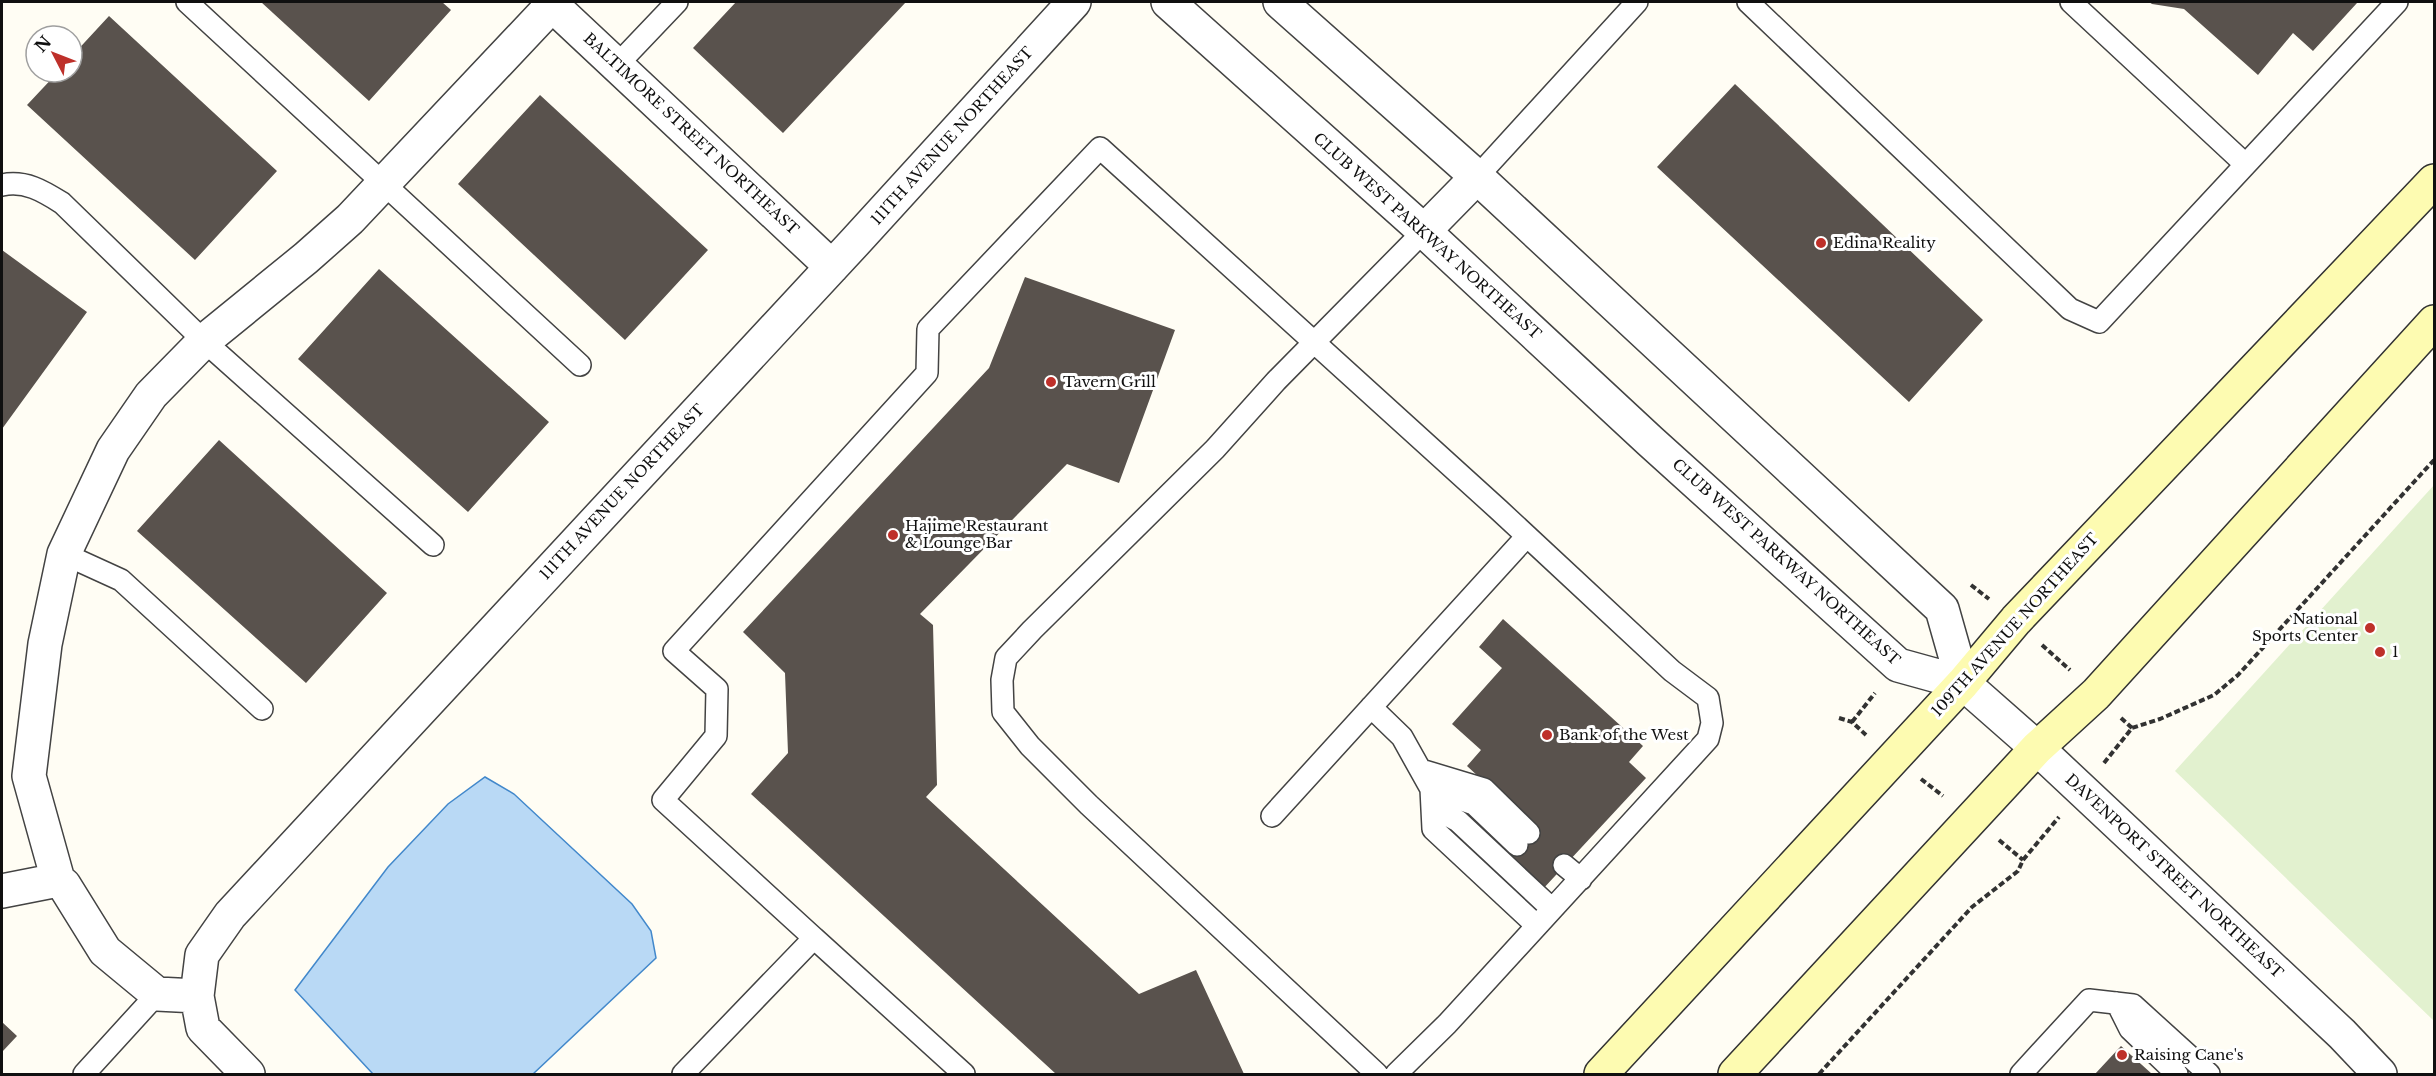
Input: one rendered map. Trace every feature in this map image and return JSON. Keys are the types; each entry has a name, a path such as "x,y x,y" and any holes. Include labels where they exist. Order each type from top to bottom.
{"main road":[{"name":"109TH AVENUE NORTHEAST","path":"1601,1074 1963,683 2016,621 2434,181"},
{"path":"1735,1074 2037,748 2096,694 2434,322"}],"street":[{"name":"111TH AVENUE NORTHEAST","path":"197,996 202,955 230,915 832,267 1074,2"},
{"name":"CLUB WEST PARKWAY NORTHEAST","path":"1168,2 1424,231 1650,441 1898,665 1963,683"},
{"path":"1280,2 1477,177 1942,609 1963,683"},
{"path":"248,1074 203,1028 197,996 157,993 105,951 64,885 58,880 29,776 45,644 64,554 113,450 151,395 204,340 306,258 350,219 551,3"},
{"name":"BALTIMORE STREET NORTHEAST","path":"551,3 832,267"},
{"path":"1424,231 1477,177"},
{"name":"DAVENPORT STREET NORTHEAST","path":"1963,683 2037,748 2342,1034 2380,1074"},
{"path":"2,891 58,880"}],"lane":[{"path":"188,2 580,365"},
{"path":"617,65 677,2"},
{"path":"1477,177 1637,2"},
{"path":"1748,2 2070,309 2099,322 2397,2"},
{"path":"2071,2 2245,164"},
{"path":"964,1074 663,800 716,736 717,689 674,651 927,374 928,329 1100,148 1672,671 1708,699 1712,723 1708,740 1566,879 1552,909 1447,1024 1396,1074"},
{"path":"2,185 11,183 38,188 62,203 204,340 433,545"},
{"path":"1377,1074 1089,805 1030,746 1003,712 1002,680 1006,658 1032,630 1207,457 1276,381 1424,231"},
{"path":"1272,816 1527,536"},
{"path":"64,554 122,580 262,709"},
{"path":"1371,707 1402,737 1421,770 1432,798 1433,829 1536,925"},
{"path":"1421,770 1484,789 1523,839 1474,804 1432,798"},
{"path":"1432,798 1552,909"},
{"path":"683,1074 814,938"},
{"path":"84,1074 157,993"},
{"path":"2021,1074 2089,1000 2133,1005 2209,1074"},
{"path":"2117,1003 2130,1029 2177,1074"}],"path":[{"path":"2132,728 2160,719 2214,695 2238,675 2434,460"},
{"path":"1819,1074 1972,907 2018,870 2023,860 1893,758 1852,722 1839,718"}],"green space":[{"name":"National Sports Center","path":"2434,485 2434,1021 2175,771"}],"water":[{"path":"485,777 514,794 632,904 651,931 656,958 533,1074 373,1074 295,990 388,867 448,804"}],"building":[{"path":"261,2 442,2 451,10 369,101"},
{"path":"736,2 906,2 783,133 693,48"},
{"path":"2149,2 2357,3 2313,51 2293,33 2258,75 2184,9"},
{"path":"109,16 277,171 195,260 27,105 47,84 84,84 84,43"},
{"name":"Edina Reality","path":"1735,84 1983,320 1909,402 1657,167"},
{"path":"540,95 708,250 625,340 458,184"},
{"path":"2,250 87,312 2,429"},
{"path":"379,269 549,422 468,512 298,359"},
{"path":"1025,277 1175,330 1119,483 1067,464 920,614 933,625 937,785 926,797 1139,994 1196,970 1244,1074 1056,1074 751,794 788,753 785,673 743,632 989,368"},
{"path":"219,440 387,593 306,683 137,531"},
{"name":"Bank of the West","path":"1503,619 1643,746 1629,762 1646,778 1542,890 1506,857 1534,828 1467,766 1481,750 1452,724 1502,668 1479,647"},
{"path":"2,1022 17,1036 2,1052"},
{"name":"Raising Cane's","path":"2121,1046 2152,1074 2095,1074"}],"place":[{"name":"Edina Reality","path":"1821,243"},
{"name":"Tavern Grill","path":"1051,382"},
{"name":"Hajime Restaurant & Lounge Bar","path":"893,535"},
{"name":"National Sports Center","path":"2370,628"},
{"name":"1","path":"2380,652"},
{"name":"Bank of the West","path":"1547,735"},
{"name":"Raising Cane's","path":"2122,1055"}]}
